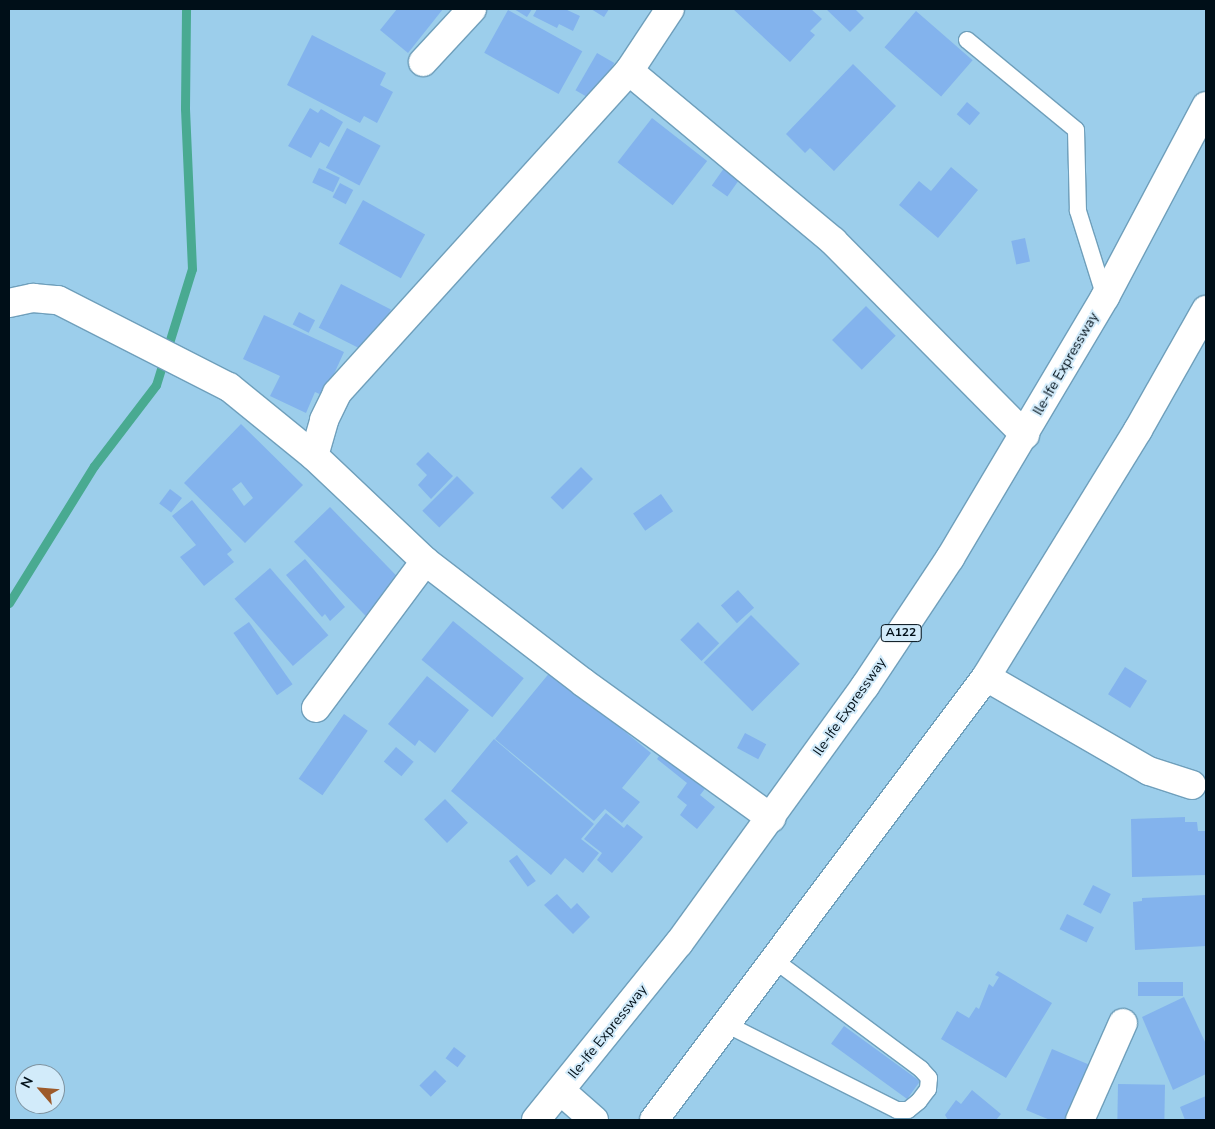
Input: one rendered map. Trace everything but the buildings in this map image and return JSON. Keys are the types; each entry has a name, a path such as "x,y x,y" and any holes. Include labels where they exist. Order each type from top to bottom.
{"main road":[{"path":"314,456 324,420 337,393 629,71 670,9"},
{"path":"423,62 470,10"},
{"path":"629,71 833,241 1025,435"},
{"name":"Ile-Ife Expressway","path":"536,1120 679,943 771,818 950,558 1025,435 1105,297 1206,106"},
{"path":"9,303 42,298 58,300 79,309 229,387 314,456 425,561 584,683 771,818"},
{"path":"654,1120 986,677 1133,438 1206,310"},
{"path":"316,708 425,561"},
{"path":"986,677 1149,771 1192,785"},
{"path":"1080,1120 1123,1023"},
{"path":"561,1091 594,1120"}],"lane":[{"path":"967,40 1076,130 1078,211 1105,297"},
{"path":"726,1024 897,1110 908,1110 919,1101 928,1089 929,1078 921,1069 774,960"}],"waterway":[{"path":"9,603 94,466 156,385 192,269 185,108 186,9"}]}
